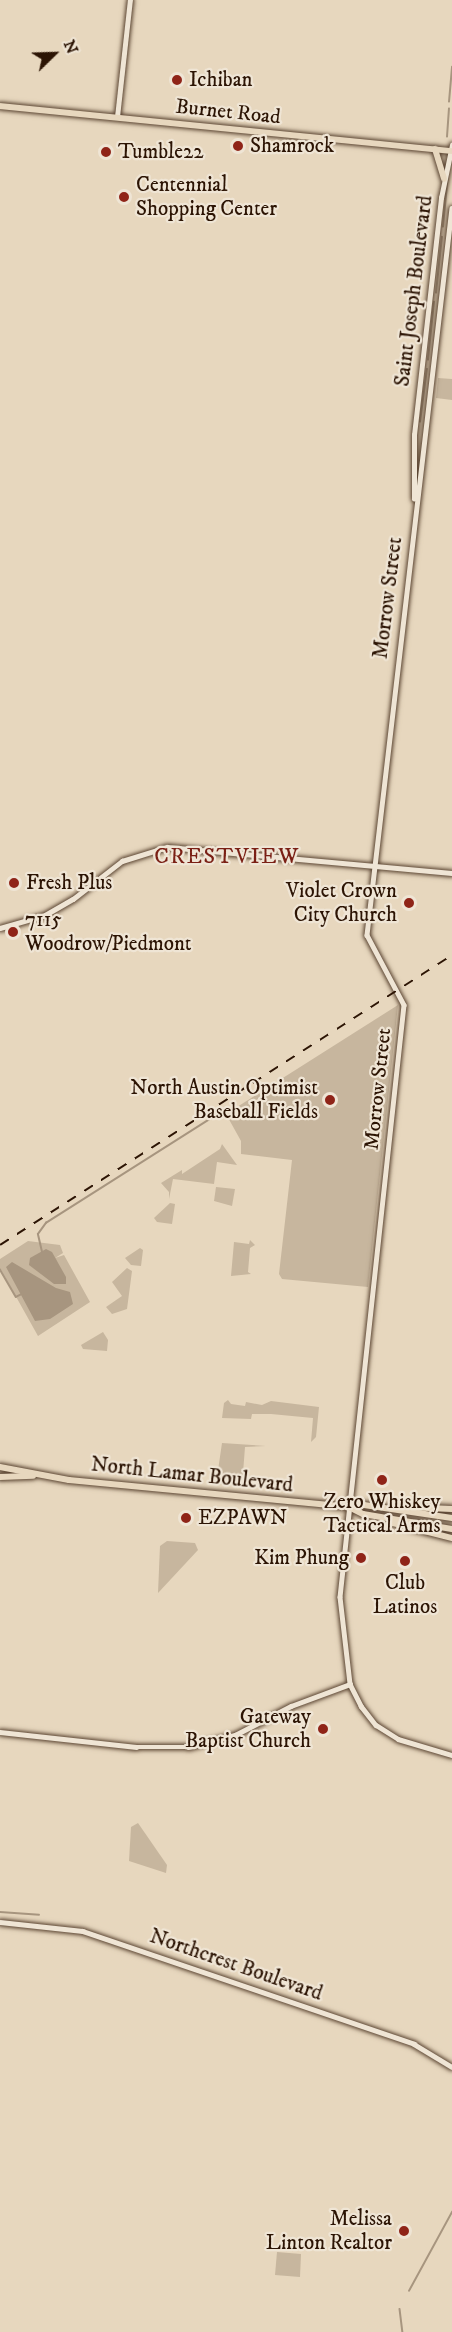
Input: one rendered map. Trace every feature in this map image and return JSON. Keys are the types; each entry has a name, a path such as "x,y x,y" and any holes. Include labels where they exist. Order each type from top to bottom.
{"main road":[{"name":"Burnet Road","path":"0,106 452,149"},
{"path":"435,149 444,179"},
{"name":"North Lamar Boulevard","path":"0,1467 33,1476"},
{"name":"North Lamar Boulevard","path":"0,1477 33,1476 348,1507 390,1508 452,1518"},
{"name":"North Lamar Boulevard","path":"348,1507 379,1517 452,1529"},
{"path":"390,1508 452,1509"},
{"path":"379,1517 452,1538"}],"street":[{"path":"117,117 130,0"},
{"name":"Saint Joseph Boulevard","path":"414,435 444,179 452,149"},
{"name":"Saint Joseph Boulevard","path":"425,436 452,208"},
{"name":"Morrow Street","path":"414,435 414,508"},
{"name":"Morrow Street","path":"350,1684 340,1597 404,1005 368,942 374,866 414,508 425,436"},
{"path":"0,928 25,923 56,909 116,864 157,849 188,847 452,873"},
{"path":"0,1732 136,1747 188,1747 235,1735 291,1706 350,1684 367,1715 386,1733 424,1750 452,1755"},
{"name":"Northcrest Boulevard","path":"0,1922 83,1931 414,2044 452,2067"}],"shaded area":[{"path":"438,378 452,379 452,400 436,398"},
{"path":"398,1005 368,1287 282,1279 279,1274 292,1160 241,1154 241,1141 226,1114"},
{"path":"222,1144 237,1165 217,1162 214,1184 173,1179 169,1199 169,1192 161,1183 182,1170 182,1174 220,1149"},
{"path":"216,1187 235,1189 232,1206 214,1201"},
{"path":"170,1203 175,1204 172,1224 157,1222 154,1218"},
{"path":"250,1240 255,1245 250,1248 248,1272 251,1274 231,1276 234,1242 249,1244"},
{"path":"28,1241 60,1245 63,1253 55,1258 64,1255 90,1302 38,1336 0,1268 0,1259"},
{"path":"140,1248 143,1250 141,1266 131,1265 125,1258"},
{"path":"46,1249 52,1252 66,1277 66,1284 54,1284 29,1265 30,1258"},
{"path":"12,1262 56,1288 70,1292 73,1304 50,1319 35,1321 6,1267"},
{"path":"127,1268 132,1271 127,1309 112,1314 106,1307 122,1296 112,1282"},
{"path":"103,1332 108,1340 107,1351 83,1349 81,1345"},
{"path":"228,1400 231,1404 245,1406 246,1402 262,1405 271,1401 319,1407 316,1437 311,1442 313,1418 252,1414 251,1419 222,1418 224,1403"},
{"path":"222,1443 266,1446 245,1447 242,1486 216,1484"},
{"path":"167,1541 195,1543 198,1550 158,1593 160,1546"},
{"path":"138,1823 167,1865 166,1873 129,1861 131,1827"},
{"path":"277,2252 301,2254 300,2277 275,2275"}],"waterway":[{"path":"449,102 452,67"},
{"path":"447,137 449,109"},
{"path":"443,227 448,174"},
{"path":"436,293 442,237"},
{"path":"428,360 434,302"},
{"path":"420,422 427,369"},
{"path":"42,1252 38,1234 46,1223 219,1113"},
{"path":"0,1269 16,1297 22,1294"},
{"path":"0,1912 39,1915"},
{"path":"409,2291 452,2212"},
{"path":"400,2309 403,2332"}],"railway":[{"path":"0,1245 452,955"}],"place":[{"name":"Ichiban","path":"177,80"},
{"name":"Shamrock","path":"238,146"},
{"name":"Tumble22","path":"106,152"},
{"name":"Centennial Shopping Center","path":"124,197"},
{"name":"Fresh Plus","path":"14,883"},
{"name":"Violet Crown City Church","path":"409,903"},
{"name":"7115 Woodrow/Piedmont","path":"13,932"},
{"name":"North Austin Optimist Baseball Fields","path":"330,1100"},
{"name":"Zero Whiskey Tactical Arms","path":"382,1480"},
{"name":"EZPAWN","path":"186,1518"},
{"name":"Kim Phung","path":"361,1558"},
{"name":"Club Latinos","path":"405,1561"},
{"name":"Gateway Baptist Church","path":"323,1729"},
{"name":"Melissa Linton Realtor","path":"404,2231"}],"district":[{"name":"CRESTVIEW","path":"227,857"}]}
